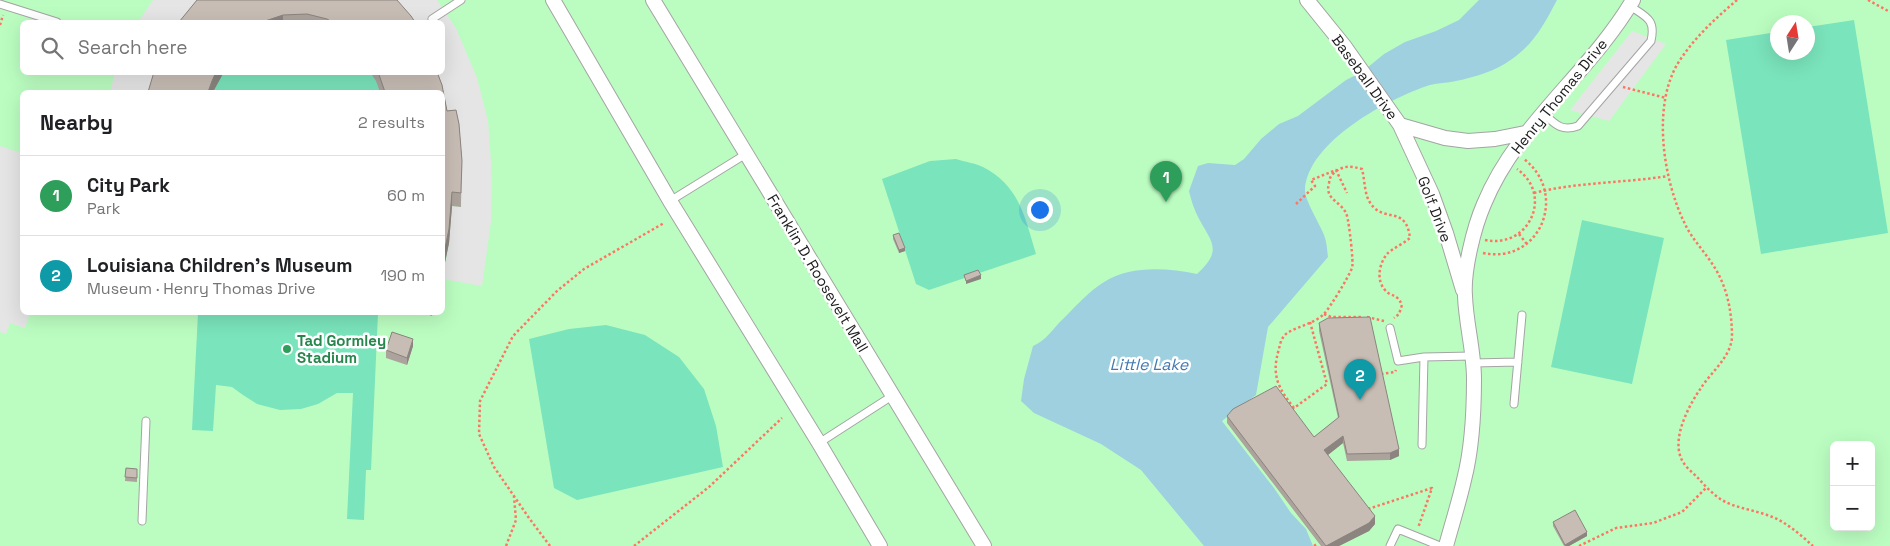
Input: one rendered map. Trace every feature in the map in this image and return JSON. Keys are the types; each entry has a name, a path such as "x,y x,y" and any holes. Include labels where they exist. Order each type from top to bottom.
{"street":[{"path":"553,0 670,200 880,546"},
{"name":"Franklin D. Roosevelt Mall","path":"653,0 984,546"},
{"name":"Baseball Drive","path":"1307,0 1345,47 1390,114 1400,125 1445,138 1468,141 1495,140 1525,133"},
{"name":"Henry Thomas Drive","path":"1446,546 1465,478 1472,422 1474,378 1464,295 1472,244 1483,205 1494,182 1525,133 1587,63 1631,3"},
{"name":"Golf Drive","path":"1400,125 1432,194 1446,233 1464,295"}],"lane":[{"path":"432,19 461,0"},
{"path":"1542,113 1557,125 1568,130 1578,126 1652,41 1654,30 1652,24 1631,3"},
{"path":"0,4 51,20"},
{"path":"670,200 746,154"},
{"path":"1514,404 1522,315"},
{"path":"1390,328 1398,361 1424,357 1518,362"},
{"path":"1422,445 1424,357"},
{"path":"819,443 892,396"},
{"path":"142,521 146,421"},
{"path":"1390,546 1398,529 1440,546"}],"path":[{"path":"1737,0 1698,36 1679,61 1673,73 1666,98 1662,131 1663,149 1674,199 1686,225 1723,283 1729,303 1732,340 1729,350 1700,388 1679,435 1678,447 1680,458 1685,466 1718,498 1730,504 1767,514 1784,523 1813,546"},
{"path":"1868,0 1890,12"},
{"path":"0,25 4,14"},
{"path":"1615,85 1666,98"},
{"path":"1472,244 1489,254 1502,254 1515,250 1534,237 1543,222 1547,204 1546,190 1537,170 1510,156"},
{"path":"1472,244 1497,242 1511,238 1519,234 1529,223 1533,214 1535,204 1534,193 1525,176 1510,156"},
{"path":"1296,204 1315,186 1311,180 1339,168 1349,166 1362,169 1371,204 1379,212 1400,217 1408,226 1410,238 1388,254 1380,268 1379,278 1386,291 1398,297 1402,305 1399,314 1393,319"},
{"path":"1336,170 1347,193"},
{"path":"1310,322 1328,382 1294,408 1282,393 1275,375 1276,357 1281,341 1286,334 1324,314 1353,267 1347,216 1344,208 1335,203 1328,195 1330,176 1336,170"},
{"path":"1534,193 1668,176"},
{"path":"550,546 494,467 479,434 480,401 513,336 557,291 584,269 664,223"},
{"path":"1519,234 1526,243"},
{"path":"1324,314 1331,317 1372,317 1384,321"},
{"path":"634,546 709,487 782,418"},
{"path":"1580,546 1616,528 1653,523 1682,512 1706,487"},
{"path":"1365,510 1432,488 1415,536"},
{"path":"506,546 516,520 513,496"},
{"path":"1314,546 1318,543"}],"green space":[{"path":"0,0 1890,0 1890,546 0,546"},
{"path":"1854,20 1888,233 1761,254 1726,40 1770,33 1770,60 1815,60 1815,26"},
{"path":"158,75 432,75 437,90 152,90"},
{"path":"956,159 983,167 995,175 1013,193 1024,216 1036,254 929,290 916,284 882,179 930,161"},
{"path":"1582,220 1664,238 1632,384 1551,367"},
{"name":"Tad Gormley Stadium","path":"198,315 378,315 371,470 366,470 364,520 347,519 353,393 337,393 318,404 301,409 280,410 257,404 232,387 216,385 213,431 192,430"},
{"path":"606,325 645,335 679,357 704,389 716,426 723,467 577,500 554,488 529,339 569,329"}],"shaded area":[{"path":"153,0 211,0 191,20 139,20"},
{"path":"383,0 437,0 456,28 477,78 488,121 492,176 491,221 482,286 445,279 452,206 461,207 462,196 459,138 447,125 445,90 441,90 434,75 445,75 445,20 403,20"},
{"path":"1632,31 1666,44 1609,121 1570,110"},
{"path":"114,75 158,75 153,90 111,90"},
{"path":"0,146 20,152 20,315 29,315 25,328 10,323 6,334 0,332"}],"water":[{"name":"Little Lake","path":"1479,0 1557,0 1533,40 1506,63 1471,78 1430,85 1393,100 1353,124 1320,155 1309,172 1305,190 1307,200 1325,238 1328,257 1268,327 1256,395 1222,421 1291,513 1306,529 1313,546 1204,546 1141,470 1101,444 1034,413 1021,401 1024,379 1033,346 1046,337 1093,290 1115,277 1137,270 1149,269 1174,270 1197,274 1210,259 1212,252 1211,240 1195,211 1189,191 1198,166 1208,163 1235,165 1244,159 1261,139 1279,124 1298,116 1346,80 1362,72 1384,54 1405,42 1436,31 1459,20"}],"building":[{"path":"197,0 397,0 414,20 329,20 307,14 283,15 268,20 181,20"},
{"path":"153,75 215,75 209,90 149,90"},
{"path":"379,75 438,75 443,90 384,90"},
{"path":"445,101 447,111 456,110 462,161 461,193 452,192 449,229 445,248"},
{"path":"899,233 905,248 899,250 893,235"},
{"path":"978,270 981,275 966,281 964,275"},
{"path":"1370,317 1399,449 1390,453 1347,454 1343,436 1324,450 1375,516 1369,523 1326,546 1227,416 1233,409 1276,386 1314,437 1339,417 1319,323 1328,318"},
{"path":"392,332 413,339 407,358 386,350"},
{"path":"126,468 137,469 137,478 125,477"},
{"path":"1575,510 1587,532 1565,545 1553,522"}],"place":[{"name":"City Park","path":"1166,202"},
{"name":"Tad Gormley Stadium","path":"287,349"},
{"name":"Louisiana Children's Museum","path":"1360,400"}]}
